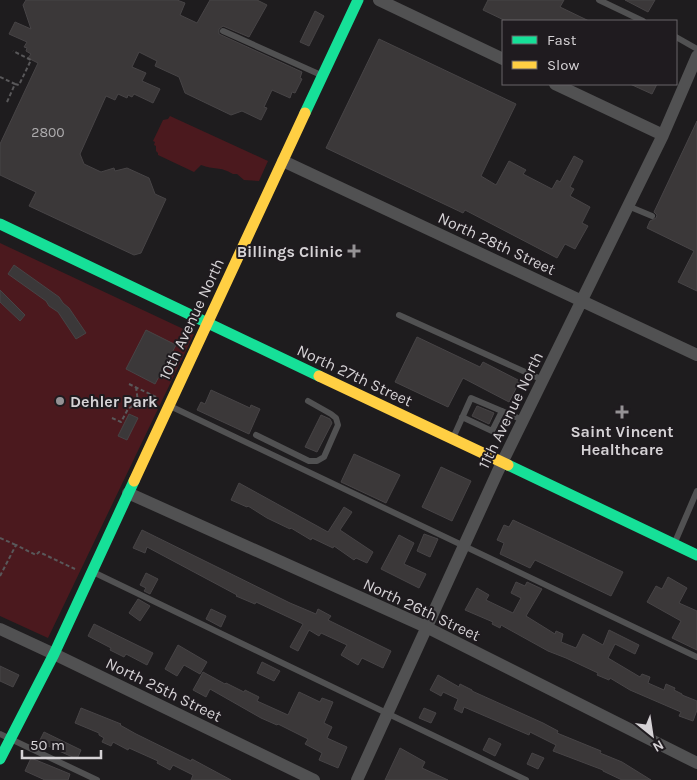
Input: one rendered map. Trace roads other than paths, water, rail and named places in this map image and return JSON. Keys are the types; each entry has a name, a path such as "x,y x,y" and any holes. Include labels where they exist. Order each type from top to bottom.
{"street":[{"name":"10th Avenue North","path":"0,760 5,737 54,654 358,0"},
{"path":"379,0 502,59"},
{"name":"11th Avenue North","path":"357,780 503,462 663,135 697,56"},
{"path":"557,85 663,135"},
{"name":"North 28th Street","path":"283,161 697,355"},
{"name":"North 27th Street","path":"0,224 697,555"},
{"name":"North 26th Street","path":"128,493 426,627 697,763"},
{"name":"North 25th Street","path":"0,629 314,780"}],"lane":[{"path":"599,0 641,20"},
{"path":"223,31 322,76"},
{"path":"677,38 697,49"},
{"path":"628,206 652,216"},
{"path":"399,315 543,380"},
{"path":"453,439 471,398 523,420"},
{"path":"256,435 309,461 318,461 324,456 338,424 332,414 308,402"},
{"path":"169,405 697,657"},
{"path":"462,417 492,431 502,411"},
{"path":"674,544 697,491"},
{"path":"92,571 526,780"},
{"path":"5,737 97,780"}],"place":[{"name":"Billings Clinic","path":"354,251"},
{"name":"Dehler Park","path":"60,401"},
{"name":"Saint Vincent Healthcare","path":"622,412"}]}
